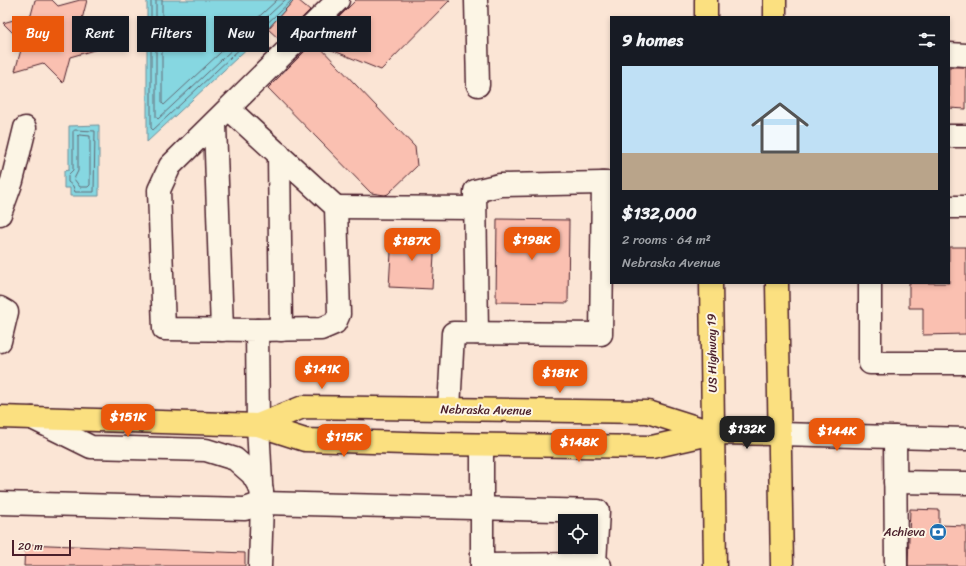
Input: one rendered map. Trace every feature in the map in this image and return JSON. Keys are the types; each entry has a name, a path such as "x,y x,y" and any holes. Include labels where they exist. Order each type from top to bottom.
{"main road":[{"path":"706,0 706,16"},
{"path":"775,0 775,16"},
{"name":"US Highway 19","path":"711,284 715,566"},
{"path":"777,284 782,566"},
{"name":"Nebraska Avenue","path":"258,425 303,407 648,412 714,433"},
{"name":"Nebraska Avenue","path":"0,417 258,425 304,440 482,445 652,447 714,433 780,434"}],"street":[{"path":"336,207 339,314 336,323 321,329 164,329 159,190 170,166 222,117 338,0"},
{"path":"476,0 478,85"},
{"path":"950,42 966,42"},
{"path":"950,54 966,55"},
{"path":"222,117 278,154 336,207 475,208"},
{"path":"222,117 222,330"},
{"path":"0,214 12,181 25,128"},
{"path":"950,136 966,136"},
{"path":"278,154 281,330"},
{"path":"449,409 453,333 601,334 607,183 500,184 475,191 477,333"},
{"path":"950,207 966,207"},
{"path":"870,284 870,363 966,363"},
{"path":"0,308 7,312 0,341"},
{"path":"257,330 258,425 262,497 260,566"},
{"path":"32,418 91,447 206,450 235,459 252,474 262,497"},
{"name":"Nebraska Avenue","path":"780,434 966,439"},
{"path":"895,437 896,566"},
{"path":"482,445 482,565 599,565"},
{"path":"895,482 966,483"},
{"path":"0,503 245,509 262,497 483,509 598,511 595,563 599,565"}],"water":[{"path":"147,0 299,0 282,16 277,16 277,21 269,28 269,16 214,16 214,52 243,52 147,142 147,52 206,52 206,16 147,16"},
{"path":"99,125 99,196 70,196 70,188 64,188 64,171 69,170 69,126"}],"building":[{"path":"35,0 52,0 58,6 80,0 87,0 83,16 72,16 72,52 87,52 70,57 63,83 43,63 15,71 20,52 64,52 64,16 28,16 31,15"},
{"path":"294,0 298,0 310,10 304,16 280,16"},
{"path":"356,0 450,0 381,70 337,52 371,52 371,16 340,16"},
{"path":"277,19 277,37 269,30"},
{"path":"12,20 12,32 3,23"},
{"path":"304,52 325,52 415,147 417,166 388,194 371,193 268,88"},
{"path":"950,67 966,67 966,109 950,108"},
{"path":"497,219 569,220 568,303 496,302"},
{"path":"392,235 435,237 432,289 389,287"},
{"path":"950,247 966,247 966,334 923,335 923,308 909,308 909,284 950,284"},
{"name":"Achieva","path":"910,509 939,510 939,525 966,526 966,566 908,566"},
{"path":"25,544 245,553 245,566 24,566"}],"place":[{"name":"Achieva","path":"938,532"}]}
